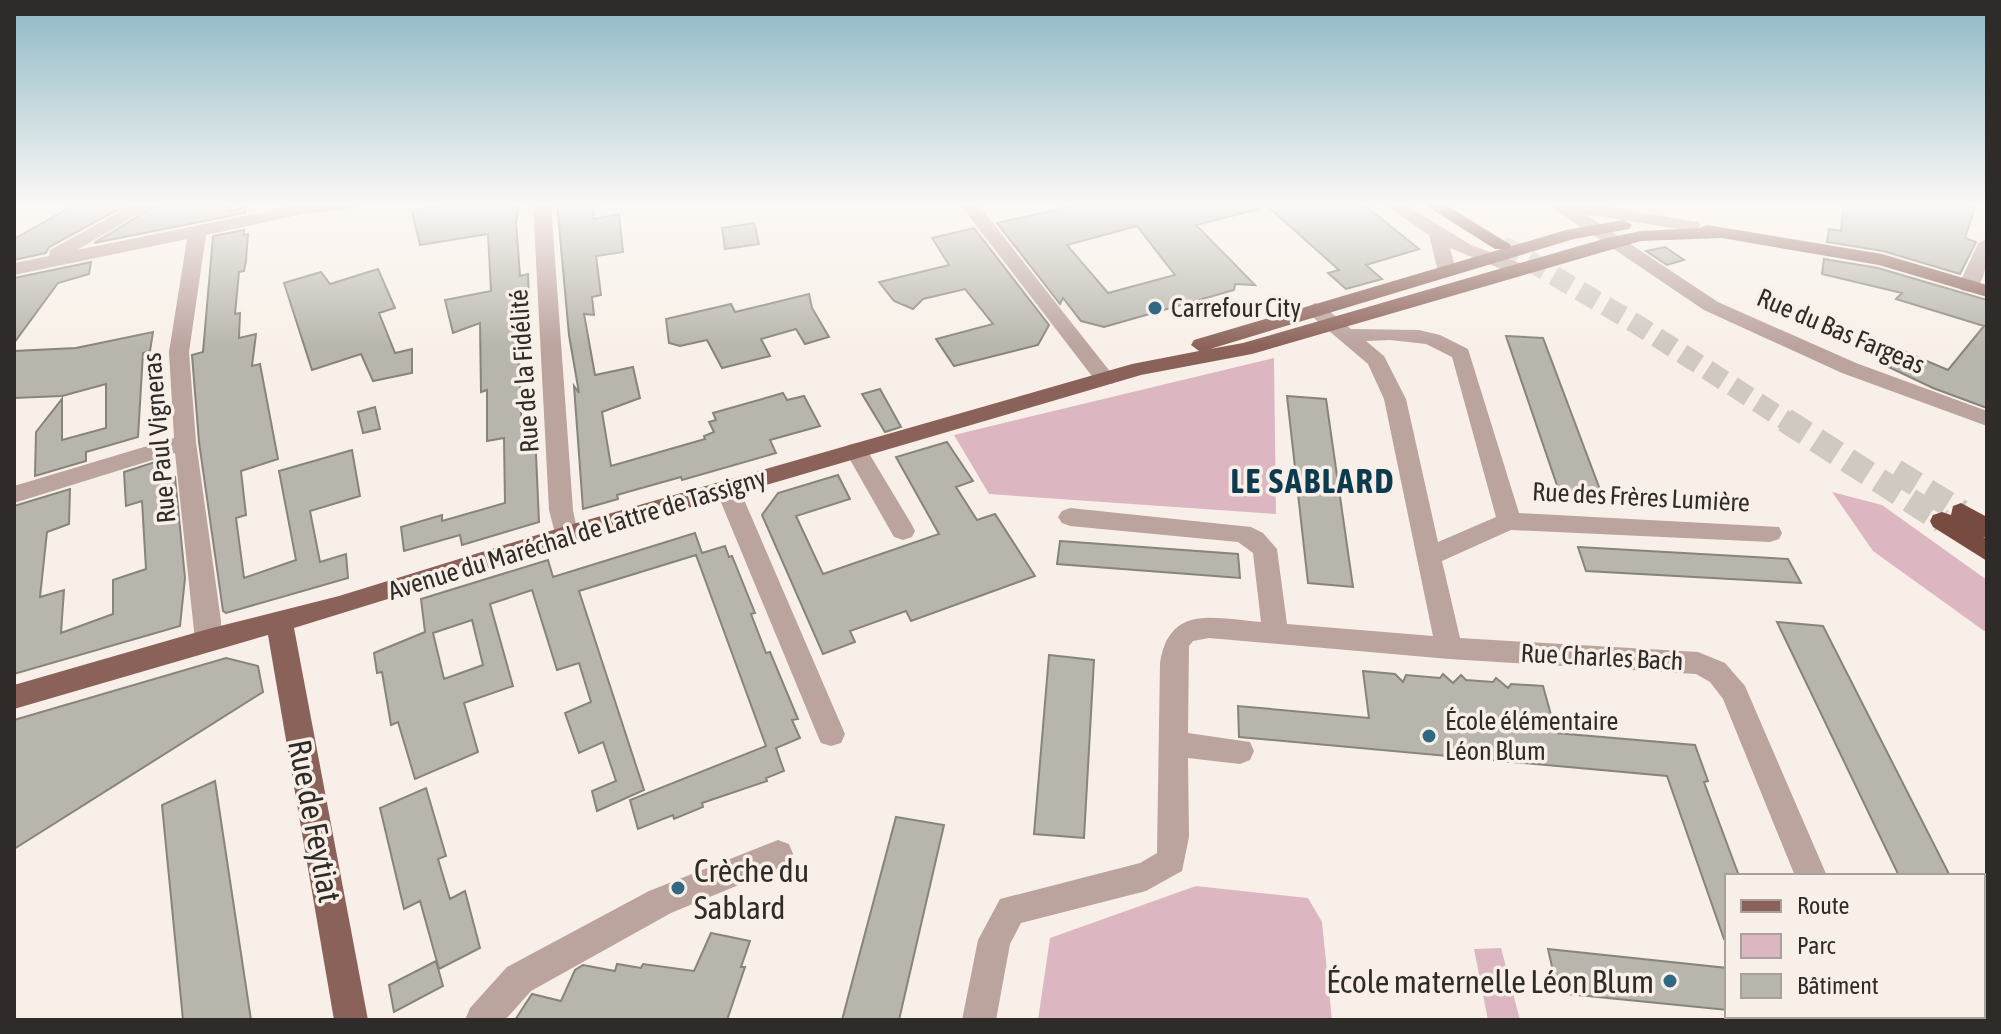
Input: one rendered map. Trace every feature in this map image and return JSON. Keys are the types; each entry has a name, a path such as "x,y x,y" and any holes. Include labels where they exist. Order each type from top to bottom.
{"highway":[{"path":"1987,529 1951,517 1987,552"}],"main road":[{"name":"Avenue du Maréchal de Lattre de Tassigny","path":"1330,323 1446,271 1499,251"},
{"name":"Avenue du Maréchal de Lattre de Tassigny","path":"14,697 208,640 339,606 566,535 1139,369 1201,345 1330,323 1573,251"},
{"name":"Avenue du Maréchal de Lattre de Tassigny","path":"1830,251 1882,260 1978,288"},
{"name":"Rue de Feytiat","path":"280,621 351,1020"}],"street":[{"path":"42,263 63,251"},
{"path":"14,269 99,251"},
{"name":"Rue Paul Vigneras","path":"194,251 179,352 185,442 208,640"},
{"name":"Rue de la Fidélité","path":"545,251 559,480 566,535"},
{"path":"1006,251 1105,379"},
{"path":"1442,251 1446,271"},
{"path":"1503,251 1518,269"},
{"name":"Rue du Bas Fargeas","path":"1631,251 1711,306 1849,368 1987,419"},
{"path":"1978,288 1986,251"},
{"path":"1330,323 1442,340 1461,354 1509,521 1429,556"},
{"path":"1330,323 1377,361 1395,399 1449,648"},
{"path":"14,495 185,442"},
{"path":"856,451 903,531"},
{"path":"727,488 831,734"},
{"path":"1070,517 1242,533 1254,539 1265,549 1275,631"},
{"name":"Rue des Frères Lumière","path":"1509,521 1770,533"},
{"name":"Rue Charles Bach","path":"1173,744 1173,663 1176,643 1185,632 1209,628 1275,631 1449,648 1698,663 1714,668 1726,679 1735,694 1810,874"},
{"path":"979,1020 994,940 1002,921 1011,910 1146,876 1171,861 1174,837 1173,744 1240,751"},
{"path":"482,1020 519,979 660,902 778,854"}],"green space":[{"path":"1274,358 1276,514 989,494 954,435"},
{"path":"1832,492 1882,505 1987,580 1987,633 1873,551"},
{"path":"1196,886 1308,898 1322,922 1332,1020 1038,1020 1050,938"},
{"path":"1501,948 1520,1020 1488,1020 1474,949"}],"building":[{"path":"14,251 47,251 46,253 14,260"},
{"path":"212,251 247,251 244,271 239,272 235,314 240,313 239,338 256,334 252,366 260,364 278,459 241,471 246,515 236,518 244,578 296,560 279,471 352,450 360,496 310,511 320,562 346,554 348,578 226,613 223,611 199,442 192,355 203,352"},
{"path":"489,251 518,251 520,276 528,274 530,327 518,329 522,434 535,432 539,522 462,545 460,535 404,551 401,527 442,515 442,521 505,503 504,438 487,441 487,390 481,392 480,323 453,333 445,300 491,291"},
{"path":"561,251 623,251 596,256 601,295 592,297 594,315 584,314 595,375 633,367 640,398 602,412 611,466 705,439 704,436 714,432 709,422 716,420 713,413 783,393 787,400 804,396 820,426 770,440 776,453 617,495 618,499 583,509 574,386 579,393 569,335"},
{"path":"940,251 992,251 1049,325 1038,345 954,366 936,339 993,324 965,289 923,299 913,309 894,301 879,282 949,265"},
{"path":"1019,251 1072,251 1108,293 1175,275 1157,251 1222,251 1255,285 1235,284 1234,290 1104,327 1081,321 1063,298 1060,304"},
{"path":"1318,251 1412,251 1366,265 1382,279 1346,289 1328,273 1339,270"},
{"path":"1646,251 1671,251 1684,260 1667,265"},
{"path":"1884,251 1971,251 1960,274"},
{"path":"1824,259 1878,268 1987,300 1987,408 1933,388 1882,364 1896,348 1948,370 1984,326 1896,299 1902,293 1822,274"},
{"path":"91,262 89,274 58,283 14,343 14,278"},
{"path":"378,269 395,308 379,313 395,353 412,349 412,373 373,381 361,354 312,370 284,283 321,272 330,284"},
{"path":"809,294 812,308 829,337 805,344 796,329 761,339 770,356 722,368 707,340 680,346 669,343 666,319 731,304 735,312"},
{"path":"153,332 150,351 143,353 138,437 86,452 86,461 35,476 36,432 62,399 62,440 106,428 106,384 62,396 14,398 14,351 76,348"},
{"path":"1506,336 1543,338 1605,503 1562,500"},
{"path":"880,389 901,427 885,432 862,394"},
{"path":"1287,396 1326,399 1353,587 1308,583"},
{"path":"375,407 380,429 363,433 358,412"},
{"path":"947,442 973,481 956,487 977,520 995,514 1035,576 911,621 906,611 850,631 855,642 823,654 762,515 778,493 838,475 850,499 796,516 823,574 939,534 896,457"},
{"path":"155,462 157,482 175,477 185,578 180,626 14,674 14,506 70,489 69,524 47,532 40,597 64,590 61,633 113,614 113,580 146,569 142,501 126,506 124,472"},
{"path":"695,533 702,553 725,546 755,613 751,614 766,653 770,652 798,719 792,720 800,738 776,748 784,771 766,778 767,781 702,803 703,807 674,819 673,815 638,829 630,800 766,746 696,555 579,591 644,790 597,811 592,791 616,781 603,742 579,753 565,713 591,702 579,663 557,670 532,590 490,604 513,686 464,703 478,752 415,779 398,722 391,725 382,672 377,673 374,653 425,632 421,599 548,560 553,577","holes":["472,620 483,665 444,679 433,633"]},
{"path":"1060,541 1238,554 1240,578 1057,564"},
{"path":"1578,547 1788,559 1801,583 1586,571"},
{"path":"1777,622 1823,626 1949,874 1898,874"},
{"path":"1049,655 1094,660 1084,838 1034,834"},
{"path":"226,658 258,666 263,692 14,849 14,720"},
{"path":"1363,671 1395,674 1403,682 1406,675 1440,678 1443,674 1453,683 1461,675 1466,680 1493,682 1496,678 1508,688 1511,684 1543,686 1556,733 1695,745 1708,781 1704,782 1738,874 1725,874 1725,939 1667,776 1239,737 1238,706 1369,718"},
{"path":"215,781 251,1020 183,1020 162,805"},
{"path":"426,788 446,856 438,859 450,899 465,891 480,948 439,969 420,901 404,909 380,808"},
{"path":"896,817 944,825 899,1020 842,1020"},
{"path":"711,933 750,941 741,967 745,967 727,1020 515,1020 532,994 561,1001 575,970 583,965 615,971 617,964 641,968 643,964 694,971"},
{"path":"1548,949 1725,968 1725,1010 1558,993"},
{"path":"436,961 443,986 394,1012 389,985"}],"tunnel":[{"path":"1513,251 1638,325 1788,422"},
{"path":"1785,420 1942,521"},
{"path":"1895,471 1961,512"}],"place":[{"name":"Carrefour City","path":"1155,308"},
{"name":"École élémentaire Léon Blum","path":"1429,736"},
{"name":"Crèche du Sablard","path":"678,888"},
{"name":"École maternelle Léon Blum","path":"1670,981"}],"district":[{"name":"LE SABLARD","path":"1313,480"}]}
